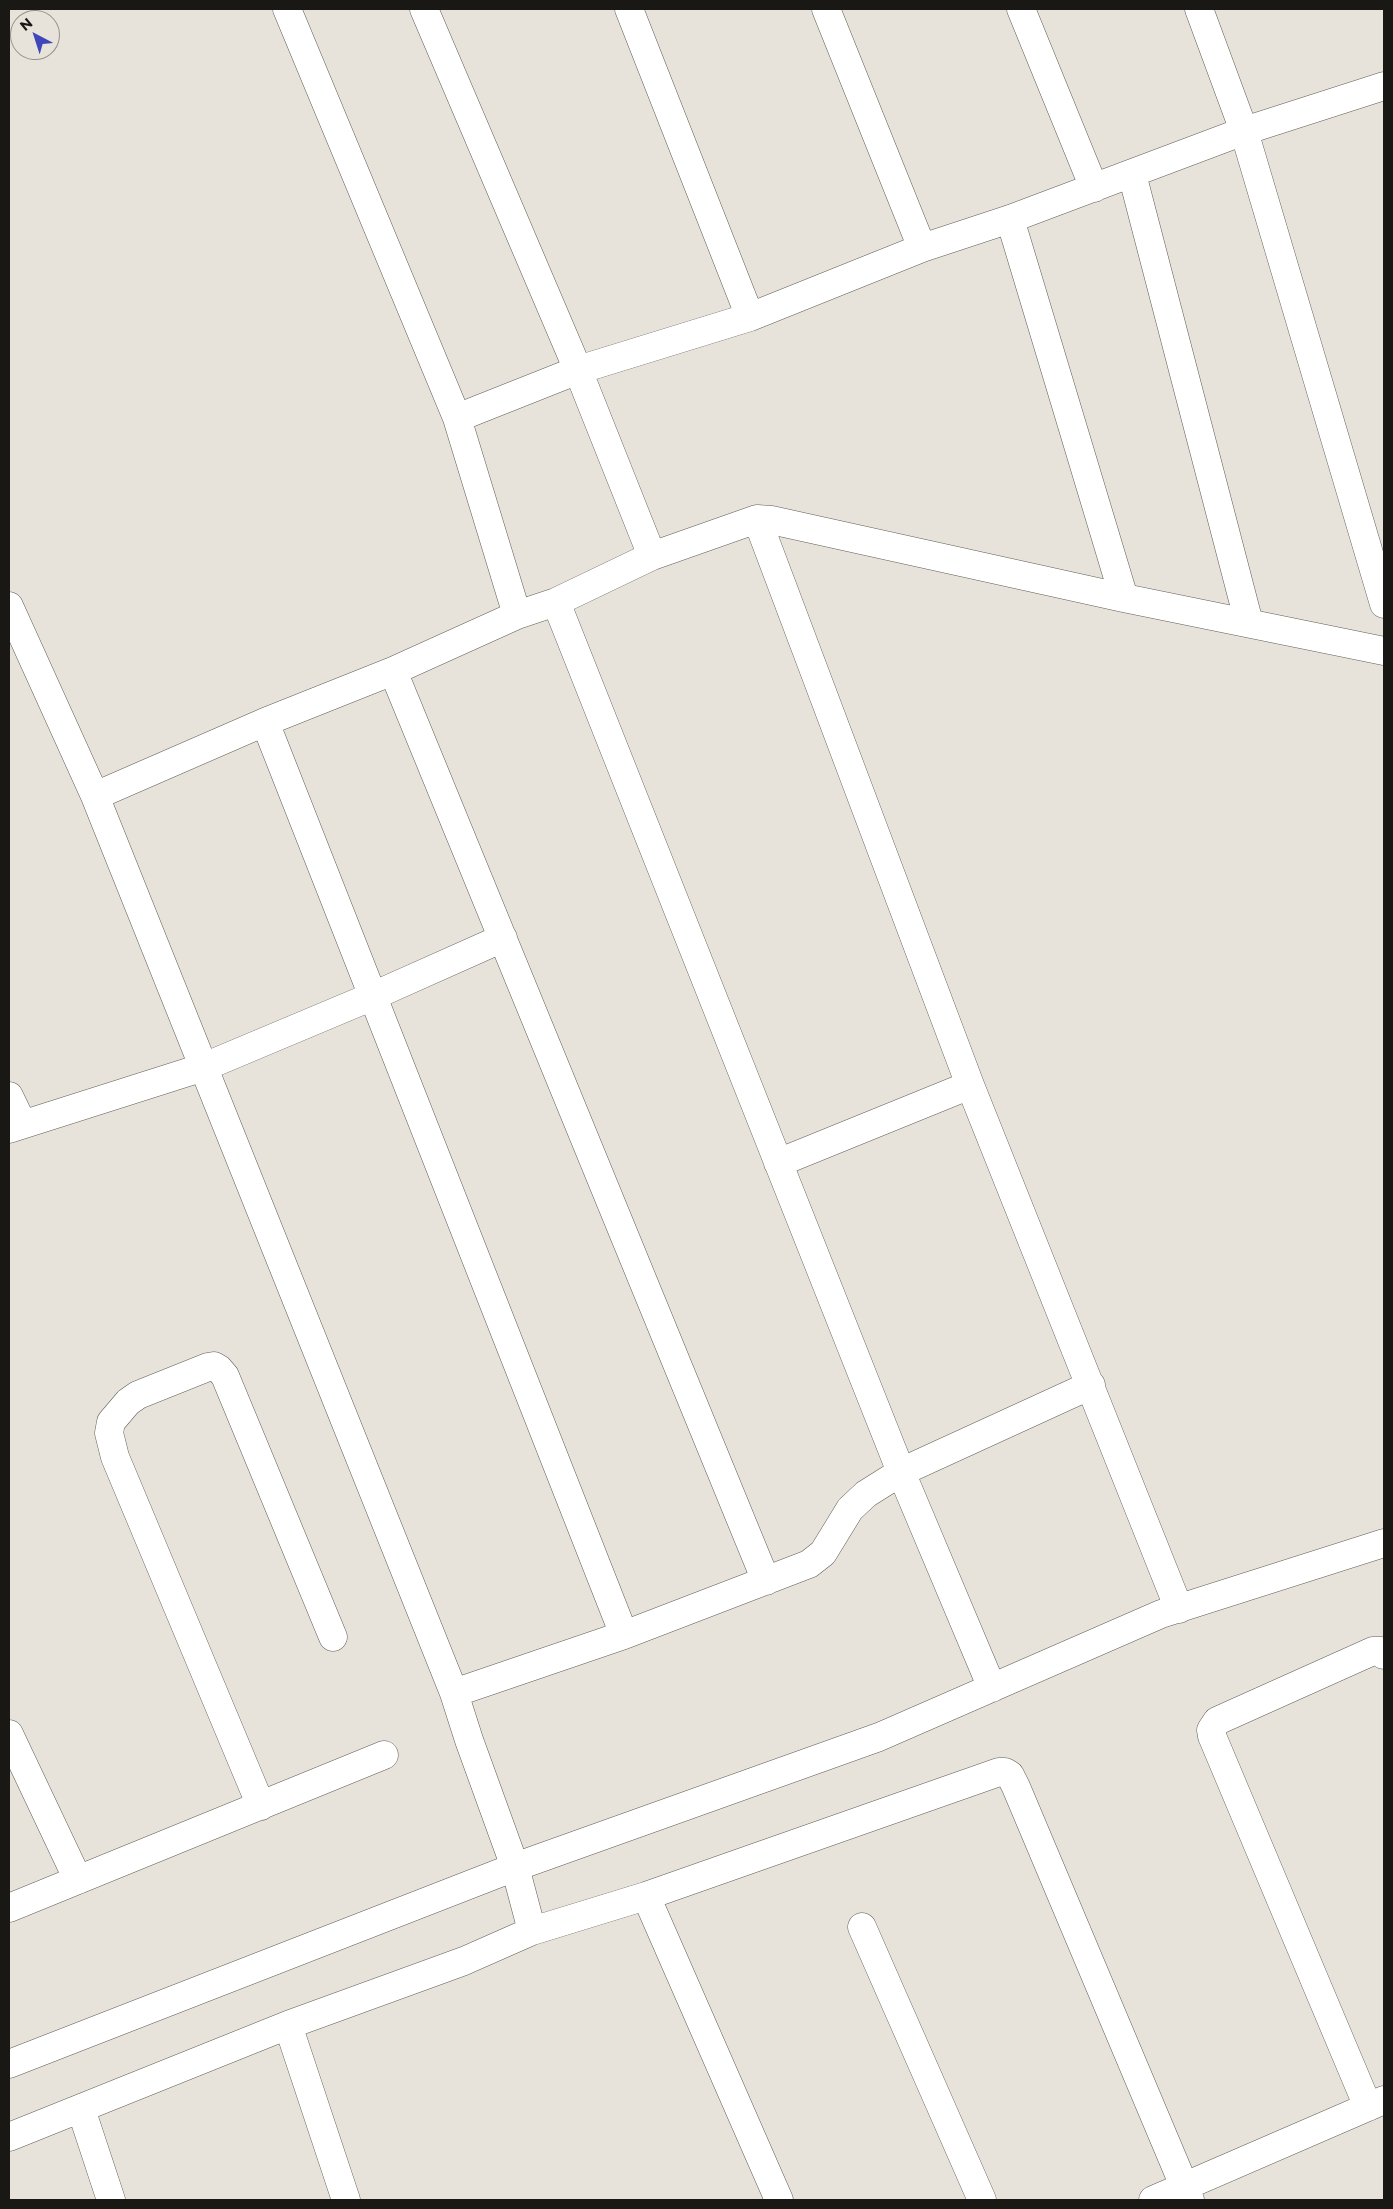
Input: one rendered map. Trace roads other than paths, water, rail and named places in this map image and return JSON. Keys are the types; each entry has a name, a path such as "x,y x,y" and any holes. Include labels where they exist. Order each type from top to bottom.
{"street":[{"path":"287,9 457,418 517,615"},
{"path":"424,9 578,370 652,556"},
{"path":"629,9 750,317"},
{"path":"826,9 922,248"},
{"path":"1022,9 1094,188"},
{"path":"1199,9 1244,131 1384,604"},
{"path":"457,418 578,370 750,317 922,248 1010,219 1244,131 1383,90"},
{"path":"1132,174 1249,623"},
{"path":"1010,219 1124,598"},
{"path":"95,796 265,722 393,671 517,615 556,602 652,556 757,519 770,520 1124,598 1384,651"},
{"path":"757,519 970,1084 1180,1609"},
{"path":"556,602 901,1472 992,1688"},
{"path":"9,606 95,796 454,1693 469,1740 516,1867 532,1931"},
{"path":"393,671 766,1581"},
{"path":"265,722 624,1635"},
{"path":"9,1096 15,1126 204,1067 373,996 503,938"},
{"path":"778,1163 970,1084"},
{"path":"261,1806 115,1457 109,1433 110,1428 118,1413 128,1402 138,1395 208,1367 214,1366 219,1369 225,1376 333,1637"},
{"path":"454,1693 624,1635 817,1560 850,1510 866,1494 901,1472 1092,1385"},
{"path":"9,2064 516,1867 879,1737 1161,1614 1384,1543"},
{"path":"1153,2200 1187,2194 1376,2103 1211,1730 1217,1721 1373,1651 1381,1652 1384,1655"},
{"path":"9,1734 78,1880"},
{"path":"9,1908 384,1755"},
{"path":"9,2137 81,2110 288,2025 464,1962 532,1931 646,1896 999,1772 1005,1772 1010,1775 1016,1786 1187,2194"},
{"path":"646,1896 780,2200"},
{"path":"862,1927 982,2200"},
{"path":"288,2025 346,2200"},
{"path":"81,2110 111,2200"}]}
